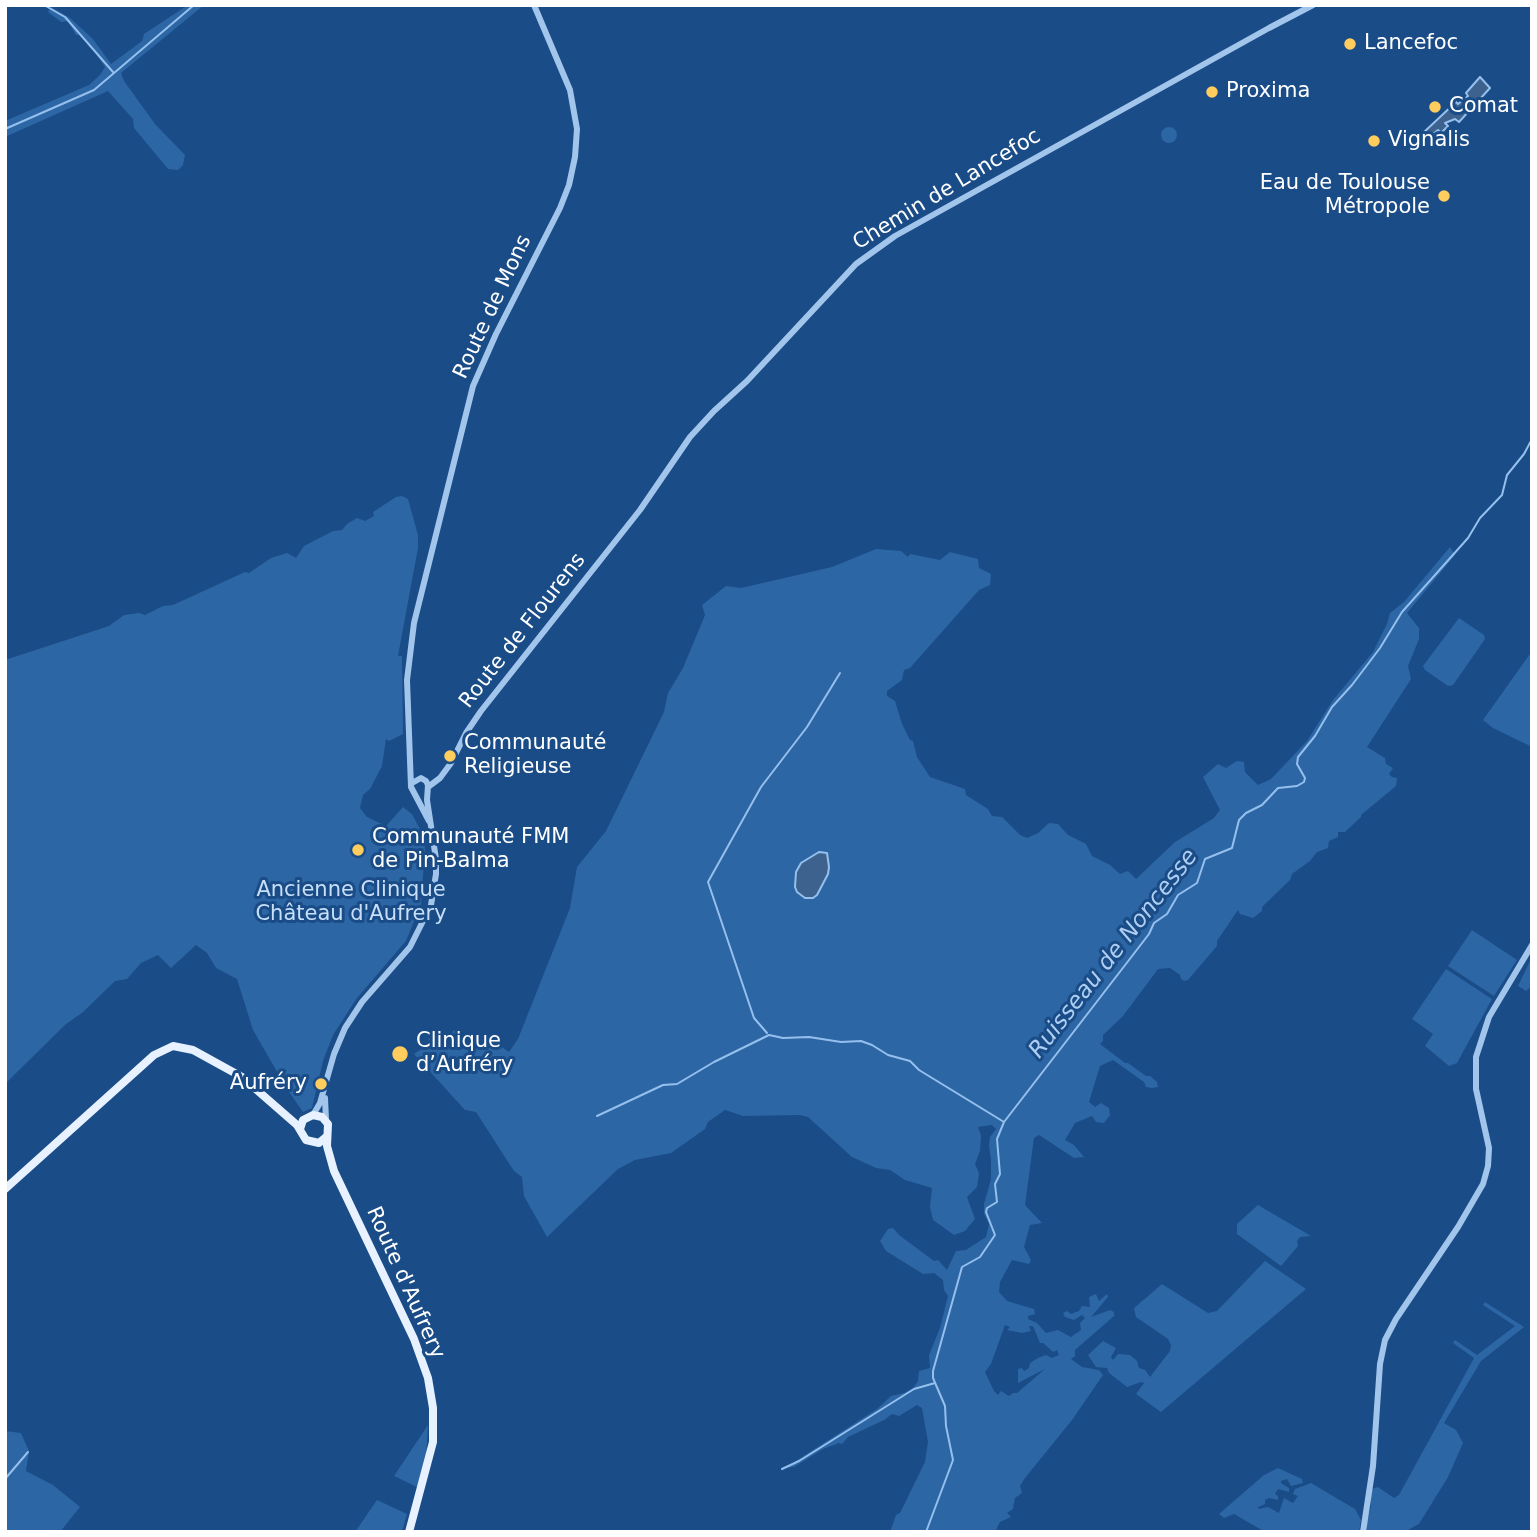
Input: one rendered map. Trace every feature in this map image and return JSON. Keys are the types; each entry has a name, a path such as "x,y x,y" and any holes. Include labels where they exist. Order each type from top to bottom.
{"main road":[{"path":"5,1189 154,1055 167,1047 186,1047 215,1061 253,1086 275,1107 300,1129 303,1137 314,1143 326,1137 329,1128 326,1120 294,1115 275,1107"},
{"path":"300,1129 310,1116"},
{"name":"Route d'Aufrery","path":"326,1137 334,1171 418,1349 430,1388 433,1413 429,1460 409,1530"},
{"name":"Route d'Aufrery","path":"314,1143 334,1171"}],"street":[{"name":"Route de Mons","path":"412,783 407,680 410,645 469,401 488,351 560,208 576,158 577,129 570,90 534,5"},
{"name":"Chemin de Lancefoc","path":"636,515 697,429 747,382 864,257 895,236 1313,5"},
{"name":"Route de Flourens","path":"444,772 481,711 636,515"},
{"name":"Route de Mons","path":"409,755 423,779"},
{"path":"310,1116 318,1107 334,1054 348,1022 410,947 426,918 436,874 435,845 429,821 412,789 412,783 444,772"},
{"path":"416,794 421,795 428,790 444,772"},
{"path":"423,779 428,790 429,821"},
{"path":"1363,1532 1374,1458 1382,1348 1396,1319 1458,1227 1483,1184 1489,1148 1476,1089 1476,1056 1480,1036 1532,945"},
{"path":"326,1086 326,1120"}],"green space":[{"path":"188,5 204,5 121,73 155,124 185,155 183,165 178,170 168,169 134,128 133,119 108,91 5,137 5,121 89,85 105,67 92,48 80,35 76,35 68,21 61,22 48,12 51,7 70,18 93,39 111,64 142,41 144,34"},
{"path":"1166,127 1172,127 1177,135 1175,141 1166,143 1161,138 1161,132"},
{"name":"Ancienne Clinique Château d'Aufrery","path":"402,496 408,499 418,535 418,548 398,656 402,656 403,734 389,741 386,739 382,766 370,789 363,795 360,808 367,817 386,826 403,807 412,814 422,833 425,847 421,904 406,941 357,998 333,1035 323,1061 312,1108 303,1112 287,1089 253,1030 237,979 216,968 207,953 196,945 171,968 158,955 141,963 127,979 115,981 82,1013 66,1024 5,1084 5,660 109,626 124,615 145,615 163,606 173,605 245,572 249,573 271,558 287,553 296,558 304,546 333,531 342,530 357,518 365,521 374,516 373,512"},
{"path":"1450,547 1455,555 1407,613 1419,628 1419,639 1408,666 1411,679 1367,747 1385,758 1386,764 1393,768 1389,774 1397,778 1396,786 1345,832 1338,832 1338,837 1329,841 1328,848 1317,852 1310,861 1292,874 1290,880 1262,907 1262,911 1253,918 1240,914 1238,910 1217,941 1217,946 1188,980 1181,979 1180,975 1170,968 1158,969 1123,1016 1103,1035 1100,1044 1125,1063 1150,1076 1157,1082 1158,1087 1146,1087 1144,1082 1113,1060 1100,1066 1089,1102 1095,1107 1101,1103 1109,1108 1110,1115 1104,1123 1096,1122 1092,1116 1075,1123 1065,1140 1074,1145 1084,1157 1074,1158 1039,1135 1034,1138 1025,1205 1042,1223 1030,1225 1024,1247 1031,1260 1029,1264 1012,1260 1000,1282 999,1292 1007,1301 1034,1309 1035,1314 1028,1316 1028,1319 1037,1323 1046,1333 1058,1330 1071,1337 1081,1330 1080,1323 1085,1318 1082,1315 1074,1320 1065,1317 1063,1313 1067,1311 1071,1314 1079,1311 1082,1306 1090,1307 1089,1297 1096,1294 1099,1301 1107,1294 1108,1297 1091,1317 1110,1310 1114,1312 1114,1316 1075,1350 1075,1356 1071,1359 1082,1367 1099,1370 1103,1375 1072,1420 1025,1478 1020,1486 1022,1493 1015,1498 1013,1509 1007,1513 1011,1517 1000,1522 995,1532 890,1532 896,1515 900,1513 925,1462 928,1442 922,1408 917,1405 899,1416 892,1414 848,1437 842,1444 823,1449 794,1467 785,1468 877,1409 891,1396 913,1388 918,1381 919,1371 930,1368 929,1355 940,1328 948,1296 943,1280 934,1273 923,1274 886,1251 880,1241 888,1229 893,1228 934,1261 938,1260 947,1270 956,1251 966,1250 986,1237 989,1224 984,1214 984,1204 991,1179 989,1146 990,1137 996,1129 992,1125 978,1127 981,1136 980,1151 975,1164 979,1173 977,1187 967,1197 975,1219 965,1231 954,1235 933,1220 930,1207 932,1188 905,1180 890,1170 876,1168 852,1157 808,1117 743,1116 725,1110 708,1122 705,1129 671,1153 635,1160 618,1169 547,1237 524,1196 522,1177 514,1171 476,1112 465,1110 414,1054 426,1046 429,1038 441,1040 456,1029 462,1033 458,1044 464,1049 485,1033 509,1052 518,1039 570,908 577,867 606,831 664,712 668,693 683,668 705,615 702,605 726,586 741,588 832,567 876,549 901,551 908,557 910,554 940,560 950,552 978,559 979,568 991,574 990,585 979,590 910,668 904,670 902,680 887,691 887,696 895,701 902,724 913,741 917,757 930,777 965,789 966,795 988,809 992,816 1002,817 1020,835 1027,838 1049,823 1058,824 1068,835 1086,844 1092,856 1110,865 1120,874 1128,871 1136,879 1175,842 1214,818 1220,810 1203,777 1218,764 1226,768 1237,761 1244,762 1245,772 1258,785 1271,779 1307,741 1333,700 1373,652 1390,613 1404,602","holes":["824,852 828,857 801,896 795,887","1005,1325 1010,1327 1007,1330 1022,1333 1031,1331 1029,1326 1033,1326 1040,1343 1053,1352 1057,1350 1059,1355 1052,1358 1046,1355 1030,1363 1029,1368 1024,1371 1022,1368 1018,1369 1018,1383 1045,1369 1017,1393 1009,1396 1001,1391 998,1395 985,1372 991,1364"]},
{"path":"1459,618 1484,635 1485,639 1453,685 1448,686 1423,666"},
{"path":"1532,651 1532,747 1493,728 1483,720"},
{"path":"1472,930 1517,960 1494,996 1448,966"},
{"path":"1530,961 1532,986 1526,991 1518,986"},
{"path":"1446,969 1492,999 1457,1063 1449,1066 1425,1046 1433,1034 1412,1019"},
{"path":"1258,1205 1311,1236 1300,1237 1298,1246 1281,1266 1237,1234 1237,1224"},
{"path":"1265,1261 1306,1289 1161,1412 1136,1394 1144,1383 1127,1387 1109,1373 1107,1368 1096,1367 1088,1355 1103,1341 1116,1348 1111,1357 1113,1360 1118,1354 1130,1355 1150,1377 1170,1351 1171,1345 1168,1339 1136,1317 1134,1308 1162,1284 1208,1313 1217,1311"},
{"path":"1485,1302 1524,1327 1481,1361 1444,1423 1456,1430 1463,1443 1448,1477 1419,1524 1404,1532 1367,1532 1372,1489 1378,1487 1394,1498 1399,1495 1474,1358 1453,1343 1455,1340 1477,1355 1515,1326 1483,1305"},
{"path":"428,1425 426,1458 417,1487 394,1476"},
{"path":"5,1431 21,1433 29,1451 26,1471 53,1485 80,1507 60,1532 5,1532"},
{"path":"1278,1468 1302,1479 1303,1483 1291,1486 1287,1479 1281,1481 1289,1488 1289,1492 1278,1489 1275,1494 1278,1500 1269,1498 1259,1509 1268,1507 1279,1513 1284,1498 1293,1503 1298,1496 1293,1494 1295,1489 1311,1483 1355,1509 1361,1520 1359,1532 1265,1532 1234,1514 1224,1518 1219,1514 1264,1475"},
{"path":"377,1500 407,1514 402,1532 355,1532"}],"shaded area":[{"path":"1480,77 1490,88 1459,122 1455,119 1445,123 1448,126 1441,133 1438,130 1427,139 1423,133 1456,102 1458,104 1468,96 1466,93"},
{"path":"819,852 827,853 828,874 817,895 805,898 795,887 796,872 801,863"}],"waterway":[{"path":"44,5 65,17 113,72"},
{"path":"5,129 94,90 194,5"},
{"name":"Ruisseau de Noncesse","path":"926,1532 953,1460 945,1406 933,1378 933,1371 962,1267 980,1257 995,1235 986,1212 987,1208 997,1202 995,1184 1000,1174 997,1139 1004,1122 1149,934 1154,923 1167,914 1178,895 1197,883 1205,859 1232,848 1239,820 1262,805 1278,788 1297,786 1304,782 1305,778 1297,764 1298,757 1315,736 1332,707 1380,648 1402,612 1502,495 1507,475 1532,439"},
{"path":"767,1033 754,1018 708,882 761,787 807,727 840,673"},
{"path":"597,1116 663,1085 677,1084 769,1035 841,1042 861,1041 872,1045 888,1055 910,1061 919,1070 1004,1122"},
{"path":"782,1469 914,1389 935,1383"},
{"path":"5,1479 28,1452"}],"place":[{"name":"Lancefoc","path":"1350,44"},
{"name":"Proxima","path":"1212,92"},
{"name":"Comat","path":"1435,107"},
{"name":"Vignalis","path":"1374,141"},
{"name":"Eau de Toulouse Métropole","path":"1444,196"},
{"name":"Communauté Religieuse","path":"450,756"},
{"name":"Communauté FMM de Pin-Balma","path":"358,850"},
{"name":"Clinique d’Aufréry","path":"400,1054"},
{"name":"Aufréry","path":"321,1084"}]}
